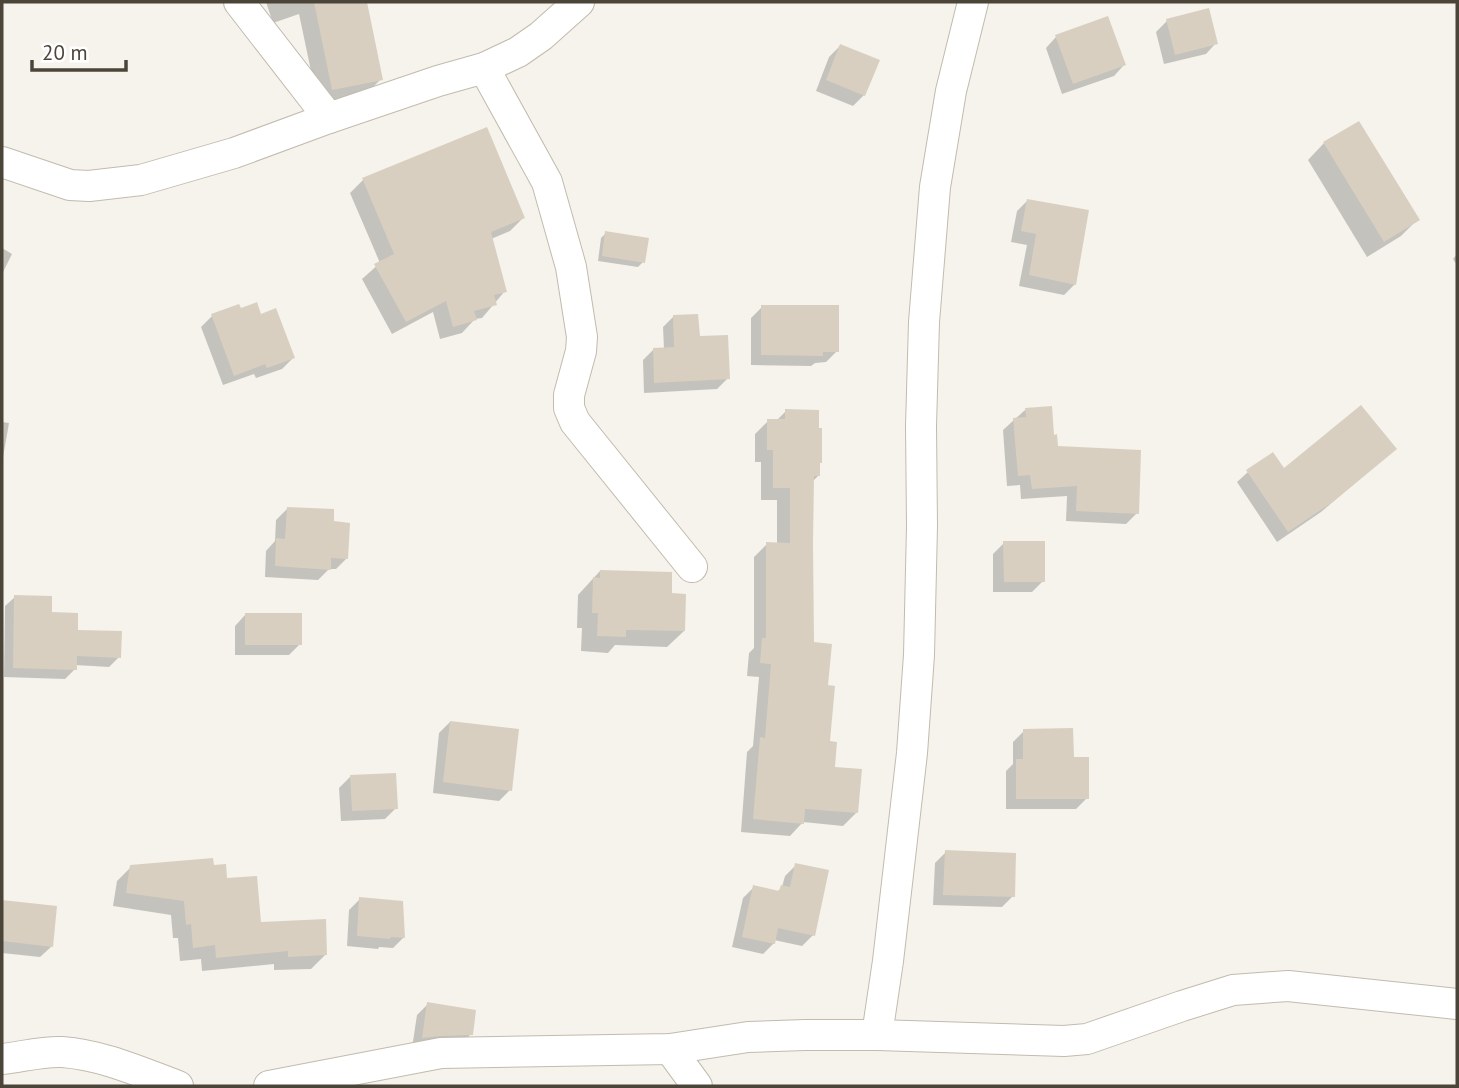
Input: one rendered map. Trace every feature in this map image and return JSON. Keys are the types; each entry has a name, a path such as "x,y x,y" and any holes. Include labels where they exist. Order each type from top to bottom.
{"street":[{"path":"239,2 329,118"},
{"path":"2,162 70,185 89,186 141,180 234,153 329,118 484,68 518,52 541,36 579,2"},
{"path":"877,1035 912,753 919,655 923,335 935,187 951,91 973,2"},
{"path":"484,68 547,182 571,267 582,337 569,395 569,408 575,422 692,567"},
{"path":"269,1086 346,1078 441,1053 670,1049 748,1037 805,1035 1064,1041 1087,1039 1233,990 1287,986 1457,1004"},
{"path":"670,1049 697,1086"},
{"path":"2,1059 60,1052 95,1057 178,1086"}],"building":[{"path":"314,2 367,2 383,80 332,90"},
{"path":"1209,8 1218,44 1175,55 1166,19"},
{"path":"1108,16 1126,65 1073,84 1055,35"},
{"path":"840,44 880,60 865,96 826,80"},
{"path":"1359,121 1420,220 1384,242 1323,142"},
{"path":"487,127 525,218 491,232 507,292 494,295 497,305 474,311 477,320 453,327 446,301 406,322 374,264 394,254 362,178"},
{"path":"1027,199 1089,210 1076,285 1029,275 1036,234 1021,231"},
{"path":"605,231 649,238 645,263 602,256"},
{"path":"257,302 261,314 276,308 295,358 267,368 265,364 234,376 211,314 239,304 241,308"},
{"path":"761,305 839,305 839,352 823,352 823,356 761,355"},
{"path":"698,314 700,336 728,335 730,379 654,383 653,348 674,347 673,315"},
{"path":"1361,405 1397,449 1334,501 1288,532 1246,470 1273,452 1284,468"},
{"path":"1052,406 1054,435 1057,434 1058,446 1141,450 1139,514 1076,511 1077,486 1032,489 1030,475 1018,476 1013,418 1026,417 1025,408"},
{"path":"785,409 819,410 822,463 820,476 814,476 814,642 832,644 828,685 835,686 830,741 837,742 835,767 862,769 858,813 805,809 804,824 753,819 760,737 765,738 771,664 760,663 762,638 766,638 766,542 790,543 790,488 773,488 773,450 767,450 767,419 785,419"},
{"path":"287,507 334,509 334,521 350,523 348,559 331,558 331,570 275,566 276,538 285,539"},
{"path":"1003,541 1045,541 1045,582 1004,582"},
{"path":"600,570 672,572 672,593 686,594 685,631 626,630 626,637 597,636 598,613 592,613 593,577 600,578"},
{"path":"14,595 52,596 52,612 78,613 78,630 122,631 121,658 77,656 77,670 13,668"},
{"path":"245,613 302,613 302,645 245,645"},
{"path":"450,721 519,729 512,791 443,782"},
{"path":"1073,728 1074,757 1089,757 1089,799 1016,799 1016,759 1023,759 1023,729"},
{"path":"396,773 398,809 352,811 350,775"},
{"path":"945,850 1016,853 1015,897 943,895"},
{"path":"213,858 214,865 226,864 227,878 257,876 261,922 326,919 327,955 288,957 288,951 216,958 215,945 193,948 191,924 186,925 184,901 126,893 130,865"},
{"path":"795,863 829,870 815,936 778,928 775,944 742,937 753,885 779,891 781,885 790,887"},
{"path":"359,897 403,901 405,938 357,936"},
{"path":"2,900 57,906 53,947 2,941"},
{"path":"427,1002 476,1010 473,1035 422,1038"}]}
